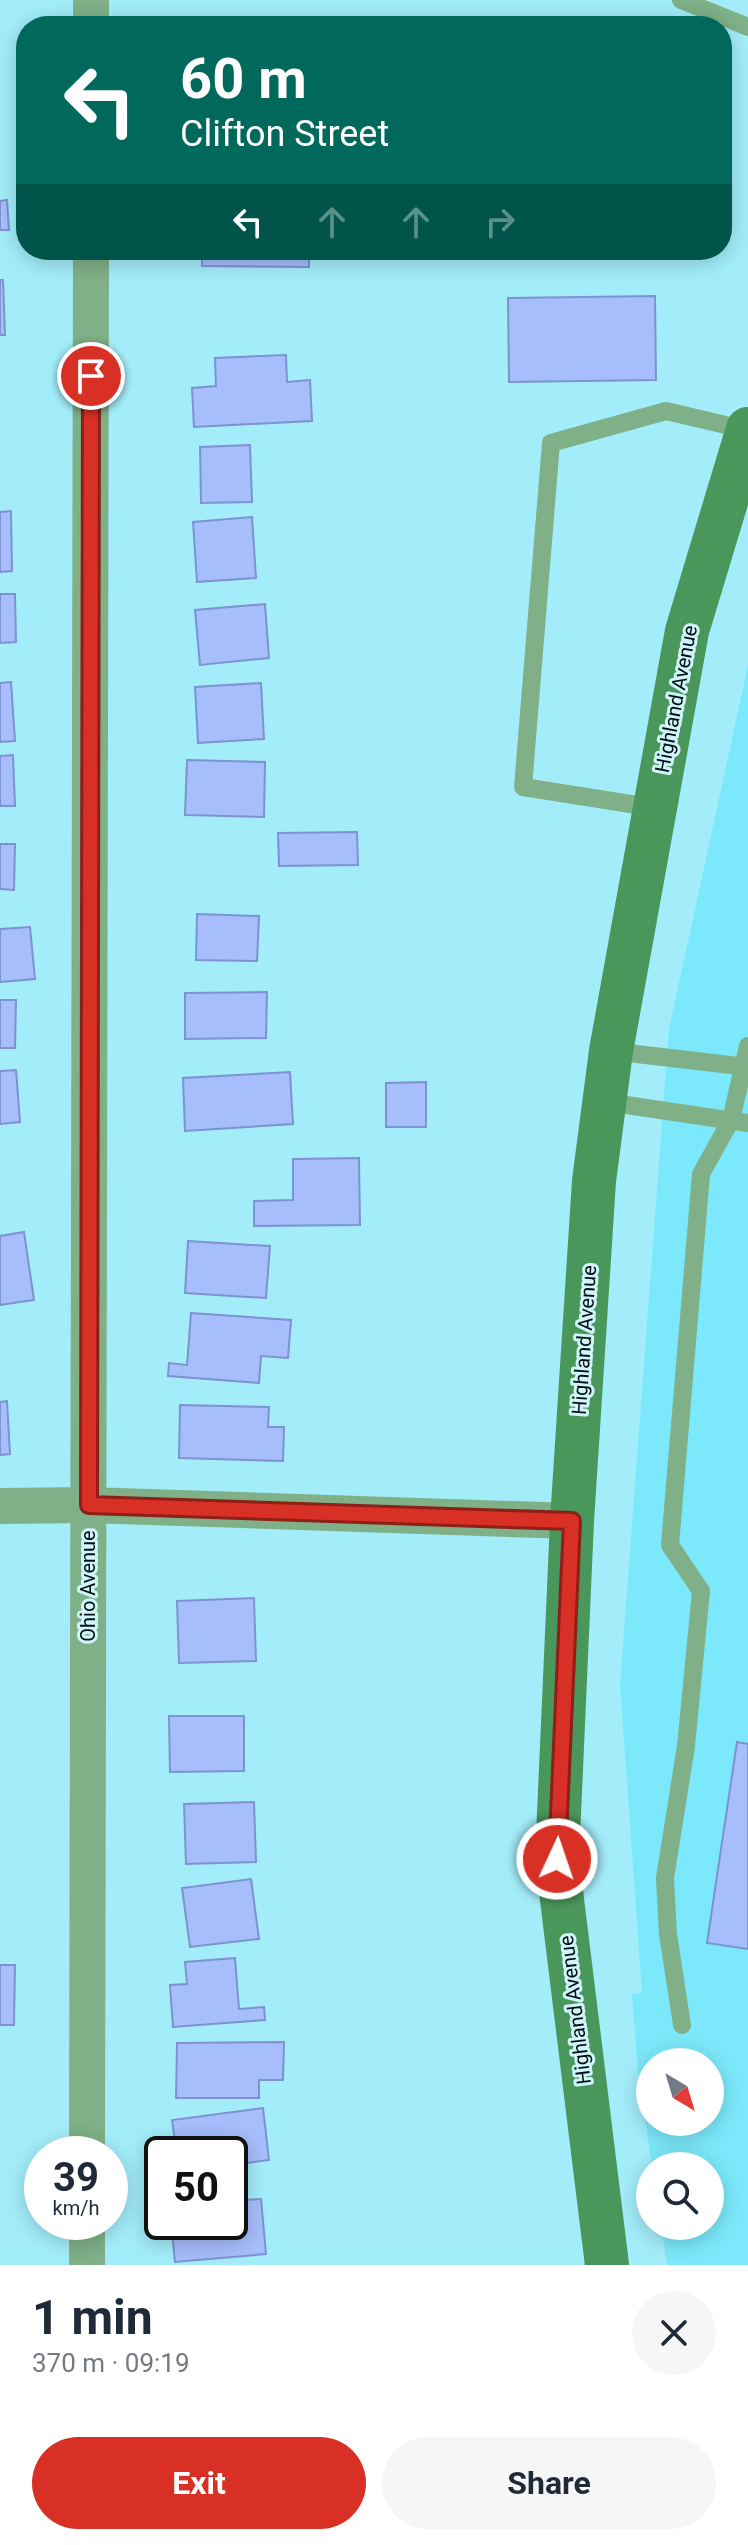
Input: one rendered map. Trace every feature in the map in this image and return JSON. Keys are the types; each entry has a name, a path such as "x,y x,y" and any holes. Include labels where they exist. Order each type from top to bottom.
{"main road":[{"name":"Highland Avenue","path":"607,2265 557,1859 572,1521 594,1181 611,1051 687,631 748,429"}],"street":[{"name":"Ohio Avenue","path":"87,2136 91,260"},
{"path":"0,1506 89,1505 572,1521"},
{"path":"87,2240 87,2265"}],"lane":[{"path":"681,0 721,16"},
{"path":"656,808 523,787 551,443 666,411 748,429"},
{"path":"682,2025 668,1934 665,1878 686,1746 701,1591 670,1545 701,1174 740,1122 748,1046"},
{"path":"611,1051 746,1067"},
{"path":"606,1102 740,1122"}],"shaded area":[{"path":"748,665 748,2265 667,2265 663,2240 724,2240 724,2152 650,2152 648,2136 724,2136 724,2048 636,2048 632,1994 642,1993 620,1685 669,1029"}],"building":[{"path":"7,200 9,230 0,230 0,201"},
{"path":"202,260 309,260 309,267 202,266"},
{"path":"0,280 3,280 5,335 0,335"},
{"path":"655,296 656,380 509,382 508,298"},
{"path":"286,355 287,382 310,380 312,421 194,427 192,388 216,386 215,358"},
{"path":"250,445 252,502 201,503 200,447"},
{"path":"11,511 12,571 0,572 0,512"},
{"path":"252,517 256,578 197,582 193,522"},
{"path":"0,594 15,594 16,642 0,643"},
{"path":"265,604 269,658 200,665 195,610"},
{"path":"11,682 15,741 0,742 0,683"},
{"path":"261,683 264,739 198,743 195,687"},
{"path":"13,755 15,806 0,806 0,756"},
{"path":"187,760 265,762 264,817 185,815"},
{"path":"357,832 358,865 279,866 278,833"},
{"path":"0,844 15,844 14,890 0,889"},
{"path":"197,914 259,916 257,961 196,960"},
{"path":"30,927 35,979 0,982 0,929"},
{"path":"267,992 266,1038 185,1039 185,993"},
{"path":"0,1000 16,1000 15,1048 0,1048"},
{"path":"16,1070 20,1122 0,1124 0,1071"},
{"path":"290,1072 293,1124 185,1131 183,1078"},
{"path":"426,1082 426,1127 386,1127 386,1083"},
{"path":"359,1158 360,1225 254,1226 254,1201 293,1200 293,1159"},
{"path":"24,1232 34,1300 0,1305 0,1236"},
{"path":"188,1241 270,1246 266,1298 185,1293"},
{"path":"191,1313 291,1320 288,1358 261,1356 259,1383 168,1376 169,1363 187,1365"},
{"path":"7,1401 10,1454 0,1455 0,1402"},
{"path":"180,1405 269,1407 268,1427 284,1427 283,1461 179,1458"},
{"path":"254,1598 256,1661 179,1663 177,1601"},
{"path":"169,1716 244,1716 244,1771 170,1772"},
{"path":"737,1742 748,1744 748,1949 707,1943"},
{"path":"254,1802 256,1862 186,1864 184,1804"},
{"path":"251,1879 259,1939 190,1947 182,1888"},
{"path":"235,1958 239,2009 264,2007 265,2020 173,2027 170,1985 187,1984 185,1962"},
{"path":"0,1965 15,1965 14,2025 0,2025"},
{"path":"284,2042 283,2080 259,2080 259,2098 176,2098 177,2043"},
{"path":"263,2108 269,2160 248,2163 248,2136 174,2136 172,2120"},
{"path":"261,2199 266,2254 175,2262 173,2240 248,2240 248,2200"}],"route":[{"path":"91,376 89,1505 572,1521 557,1859"}]}
